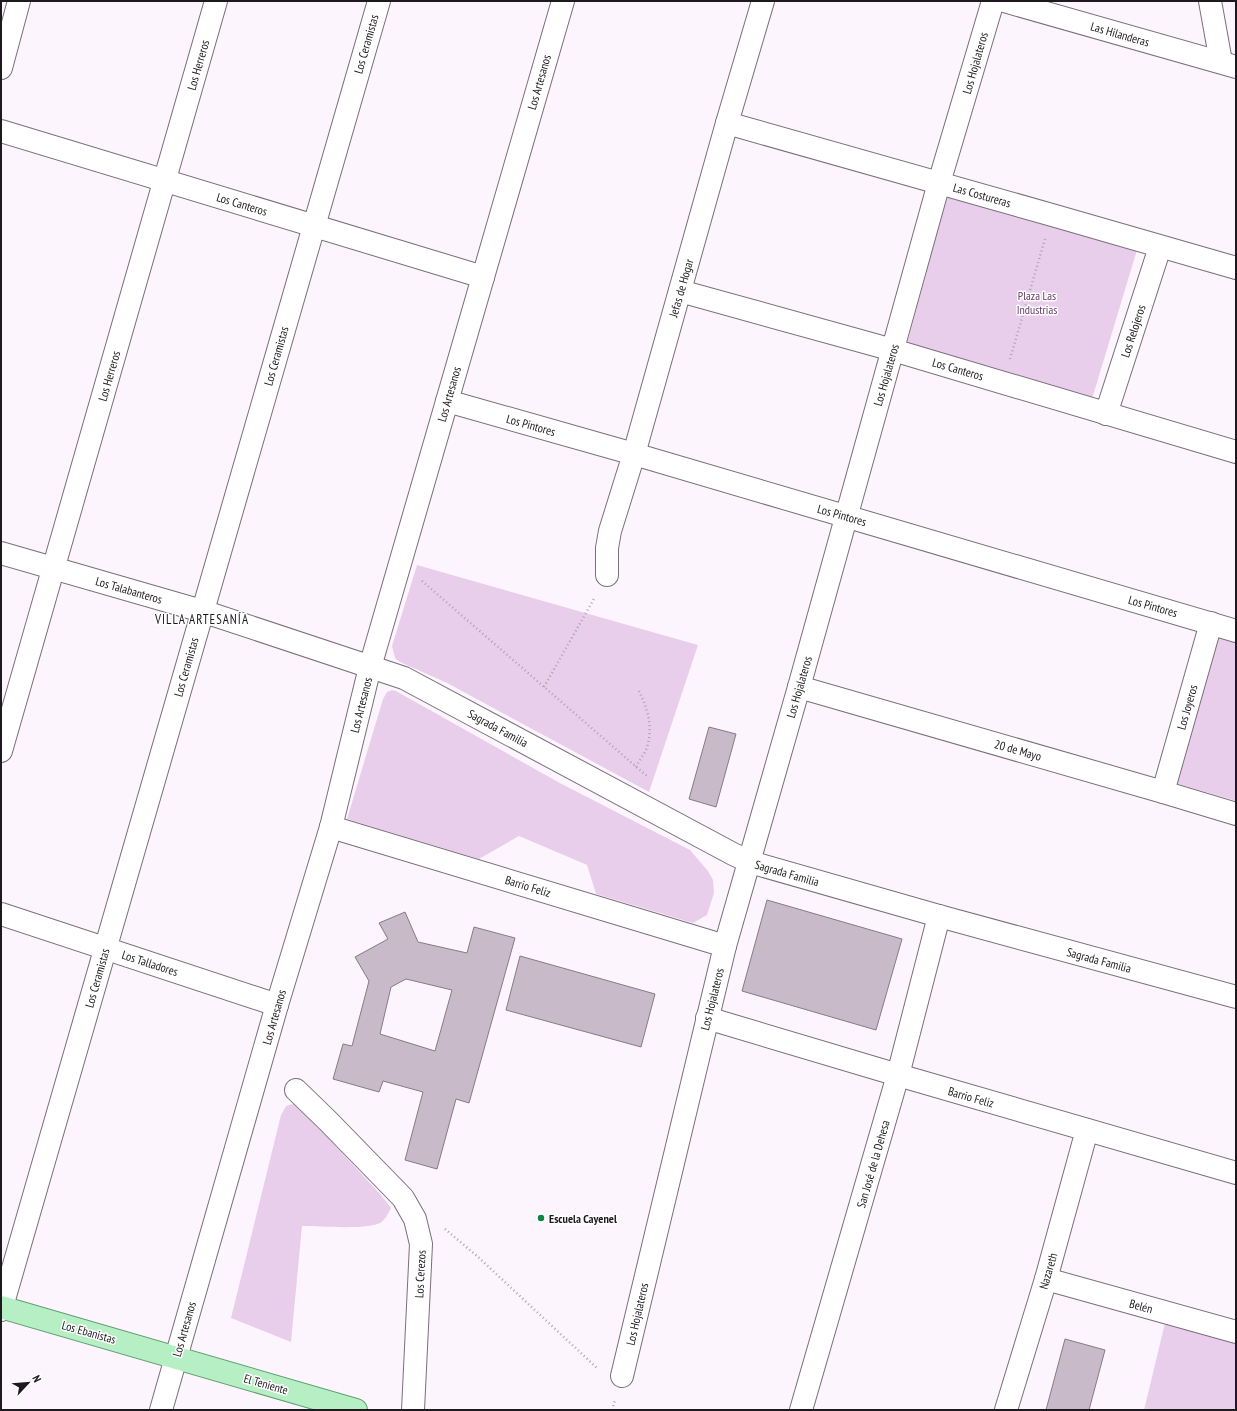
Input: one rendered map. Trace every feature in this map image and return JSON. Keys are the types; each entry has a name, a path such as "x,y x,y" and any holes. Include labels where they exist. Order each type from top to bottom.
{"main road":[{"name":"Los Ebanistas","path":"1,1308 176,1358"},
{"name":"El Teniente","path":"176,1358 356,1410"}],"street":[{"path":"1,68 19,1"},
{"name":"Los Herreros","path":"1,752 216,1"},
{"name":"Los Ceramistas","path":"1,1308 379,1"},
{"name":"Los Artesanos","path":"161,1410 277,1005 331,827 370,667 563,1"},
{"name":"Jefas de Hogar","path":"607,575 607,548 610,531 634,454 726,123 763,1"},
{"name":"Los Hojalateros","path":"612,1374 725,946 750,862 939,183 993,1"},
{"name":"Las Hilanderas","path":"1004,1 1228,64"},
{"path":"1210,1 1228,64"},
{"name":"Las Costureras","path":"726,123 1236,268"},
{"name":"Los Canteros","path":"1,131 483,277"},
{"name":"Los Relojeros","path":"1106,414 1160,247"},
{"name":"Los Canteros","path":"680,291 893,350 1236,452"},
{"name":"Los Pintores","path":"447,401 847,516 1236,631"},
{"name":"Los Talabanteros","path":"1,553 202,611 370,667"},
{"name":"Los Joyeros","path":"1164,792 1210,623"},
{"name":"Sagrada Familia","path":"370,667 404,678 750,862 939,916 1236,997"},
{"name":"20 de Mayo","path":"799,687 1236,814"},
{"name":"Barrio Feliz","path":"331,827 725,946"},
{"name":"Los Talladores","path":"1,914 277,1005"},
{"name":"San José de la Dehesa","path":"801,1410 898,1075 939,916"},
{"name":"Barrio Feliz","path":"707,1018 1236,1174"},
{"name":"Los Cerezos","path":"296,1090 403,1198 414,1219 421,1244 413,1410"},
{"name":"Nazareth","path":"1006,1410 1046,1279 1087,1130"},
{"name":"Belén","path":"1046,1279 1236,1332"}],"path":[{"path":"1003,382 1052,215"},
{"path":"400,562 652,780"},
{"path":"544,687 607,575"},
{"path":"636,767 646,750 650,723 647,710 638,689"},
{"path":"414,1219 428,1219 443,1228 612,1374"}],"green space":[{"name":"Plaza Las Industrias","path":"947,196 1137,250 1092,399 907,344"},
{"path":"417,565 698,645 649,792 447,683 400,662 395,658 392,646"},
{"path":"1219,635 1236,640 1236,801 1175,783"},
{"path":"392,690 558,782 690,850 708,871 713,880 714,893 707,915 693,923 596,894 587,865 519,836 479,859 347,819 383,699 387,692"},
{"path":"296,1103 381,1195 391,1208 388,1215 380,1223 373,1225 354,1227 302,1226 291,1342 231,1318 281,1115 286,1106"},
{"path":"1165,1323 1236,1343 1236,1410 1144,1410"}],"building":[{"path":"709,727 736,734 716,807 689,799"},
{"path":"767,900 902,939 876,1030 742,991"},
{"path":"405,912 418,942 467,953 474,927 515,938 469,1103 456,1099 437,1169 405,1160 423,1092 383,1081 379,1092 333,1079 343,1044 352,1046 369,981 355,957 388,939 379,923","holes":["406,979 452,990 435,1051 380,1034 391,987"]},
{"path":"520,956 655,994 641,1047 506,1010"},
{"path":"1065,1339 1105,1350 1089,1410 1046,1410"}],"place":[{"name":"Escuela Cayenel","path":"541,1218"}],"district":[{"name":"VILLA ARTESANÍA","path":"202,619"}]}
